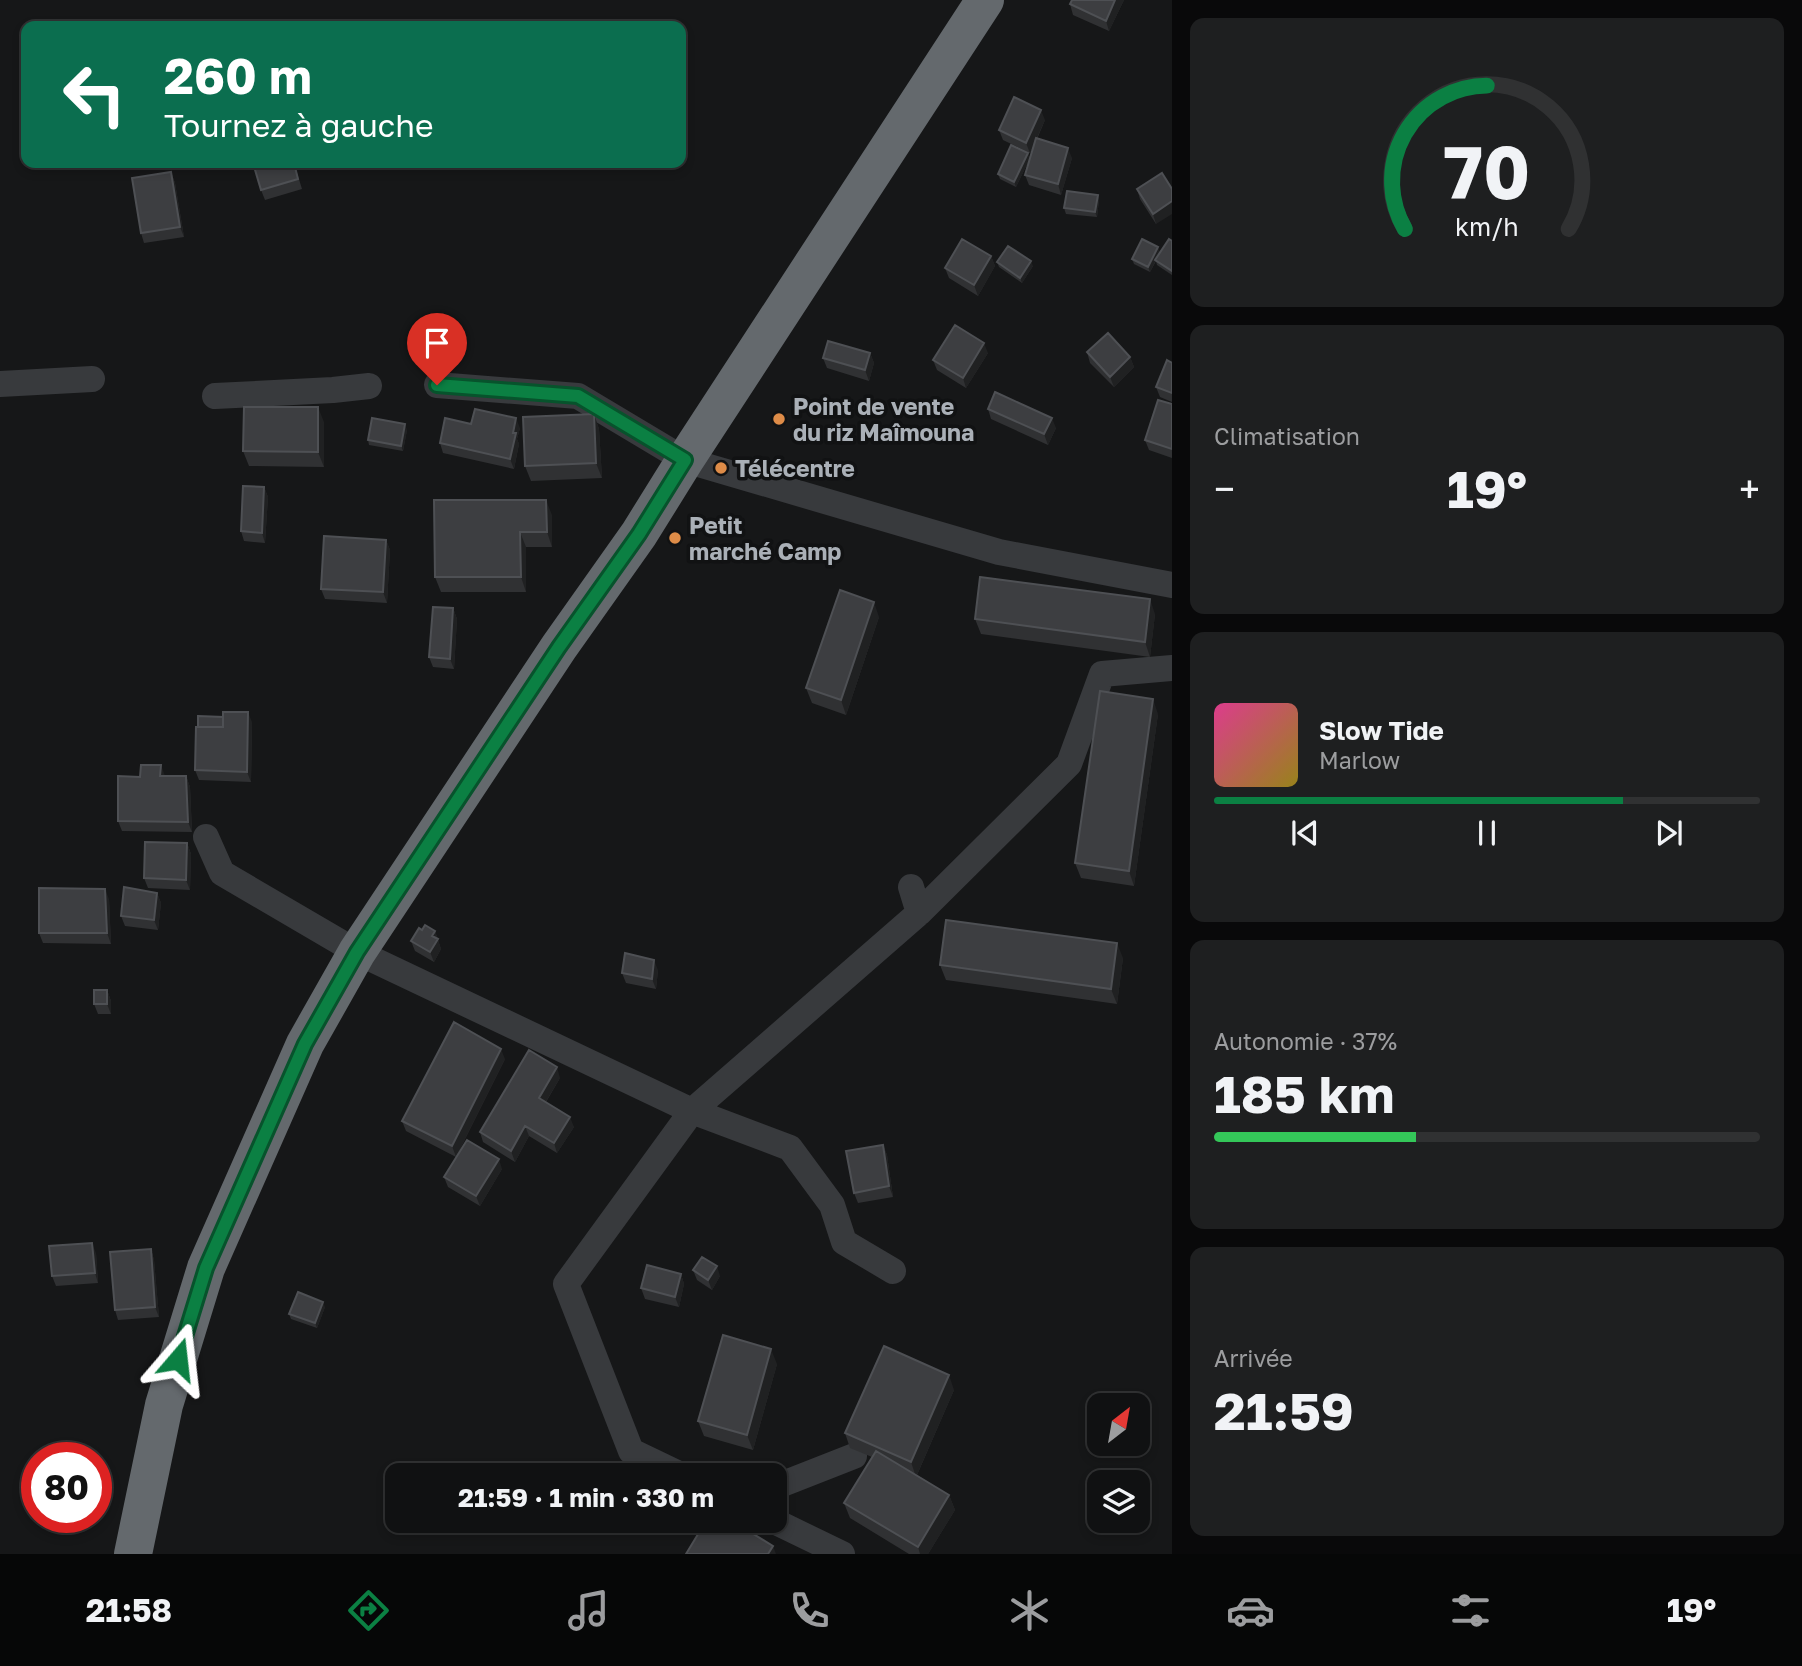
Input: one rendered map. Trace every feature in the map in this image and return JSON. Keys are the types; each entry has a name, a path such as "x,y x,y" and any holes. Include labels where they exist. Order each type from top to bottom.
{"highway":[{"path":"133,1554 164,1405 206,1268 305,1044 357,952 559,647 639,534 979,2"}],"street":[{"path":"0,384 92,379"},
{"path":"437,385 578,396 685,460 999,552 1172,585"},
{"path":"215,397 369,386"},
{"path":"656,1463 631,1451 566,1284 692,1111 919,912 1069,764 1102,674 1172,668"},
{"path":"206,837 222,873 357,952 692,1111 790,1148 832,1205 844,1242 893,1271"},
{"path":"911,887 919,912"},
{"path":"787,1482 854,1456"},
{"path":"787,1527 842,1554"}],"building":[{"path":"1072,0 1115,0 1106,21 1070,4"},
{"path":"1014,97 1041,110 1026,143 999,130"},
{"path":"1036,138 1068,148 1058,184 1025,175"},
{"path":"1011,145 1028,153 1014,182 998,174"},
{"path":"254,168 295,168 298,179 261,190"},
{"path":"171,172 180,227 141,233 132,178"},
{"path":"1162,173 1172,189 1172,201 1153,214 1137,189"},
{"path":"1067,191 1098,195 1095,212 1064,208"},
{"path":"962,239 991,256 974,285 945,268"},
{"path":"1142,239 1158,247 1148,267 1132,259"},
{"path":"1169,239 1172,241 1172,271 1155,260"},
{"path":"1008,246 1031,261 1020,278 997,262"},
{"path":"955,325 984,343 963,378 933,360"},
{"path":"1108,333 1130,357 1110,377 1087,352"},
{"path":"828,341 870,353 865,370 823,358"},
{"path":"1167,360 1172,363 1172,393 1156,387"},
{"path":"995,392 1052,418 1044,434 988,409"},
{"path":"1158,400 1172,404 1172,449 1145,440"},
{"path":"244,407 318,407 318,452 243,451"},
{"path":"475,409 516,418 513,433 516,433 510,459 440,443 445,418 471,424"},
{"path":"594,414 596,463 525,466 523,417"},
{"path":"372,418 405,424 401,446 368,440"},
{"path":"243,486 264,487 262,533 241,531"},
{"path":"434,500 546,500 547,532 520,532 521,577 435,577"},
{"path":"324,536 386,540 383,592 321,589"},
{"path":"980,577 1150,599 1145,642 975,619"},
{"path":"840,590 874,602 841,700 806,688"},
{"path":"433,607 453,608 450,659 429,657"},
{"path":"1100,691 1153,699 1129,871 1075,863"},
{"path":"223,712 248,712 247,772 195,770 196,727 223,727"},
{"path":"198,716 223,717 223,727 198,727"},
{"path":"141,765 161,765 160,776 186,776 188,822 118,821 118,776 140,777"},
{"path":"145,842 187,843 186,880 144,878"},
{"path":"124,887 157,893 154,920 121,916"},
{"path":"39,888 105,889 107,933 39,933"},
{"path":"946,920 1117,943 1111,989 940,965"},
{"path":"425,925 435,931 432,936 438,939 430,952 411,941 419,928 422,930"},
{"path":"625,953 654,960 652,979 622,973"},
{"path":"94,990 107,990 107,1004 94,1004"},
{"path":"454,1022 501,1049 452,1146 402,1121"},
{"path":"529,1050 557,1067 539,1098 570,1117 554,1143 525,1126 511,1151 480,1132"},
{"path":"467,1140 499,1159 476,1196 444,1177"},
{"path":"883,1145 889,1186 854,1193 846,1151"},
{"path":"92,1243 95,1273 52,1276 49,1246"},
{"path":"151,1249 155,1307 115,1310 110,1252"},
{"path":"702,1257 717,1266 708,1280 693,1270"},
{"path":"647,1265 681,1274 675,1297 641,1288"},
{"path":"298,1292 323,1302 315,1323 289,1314"},
{"path":"723,1335 771,1349 747,1435 698,1421"},
{"path":"884,1346 949,1375 911,1462 845,1433"},
{"path":"876,1451 949,1495 918,1547 844,1503"},
{"path":"699,1533 752,1533 773,1546 768,1554 686,1554"}],"place":[{"name":"Point de vente du riz Maîmouna","path":"779,419"},
{"name":"Télécentre","path":"721,468"},
{"name":"Petit marché Camp","path":"675,538"}],"route":[{"path":"178,1359 206,1268 305,1044 357,952 559,647 639,534 685,460 578,396 437,385"}]}
